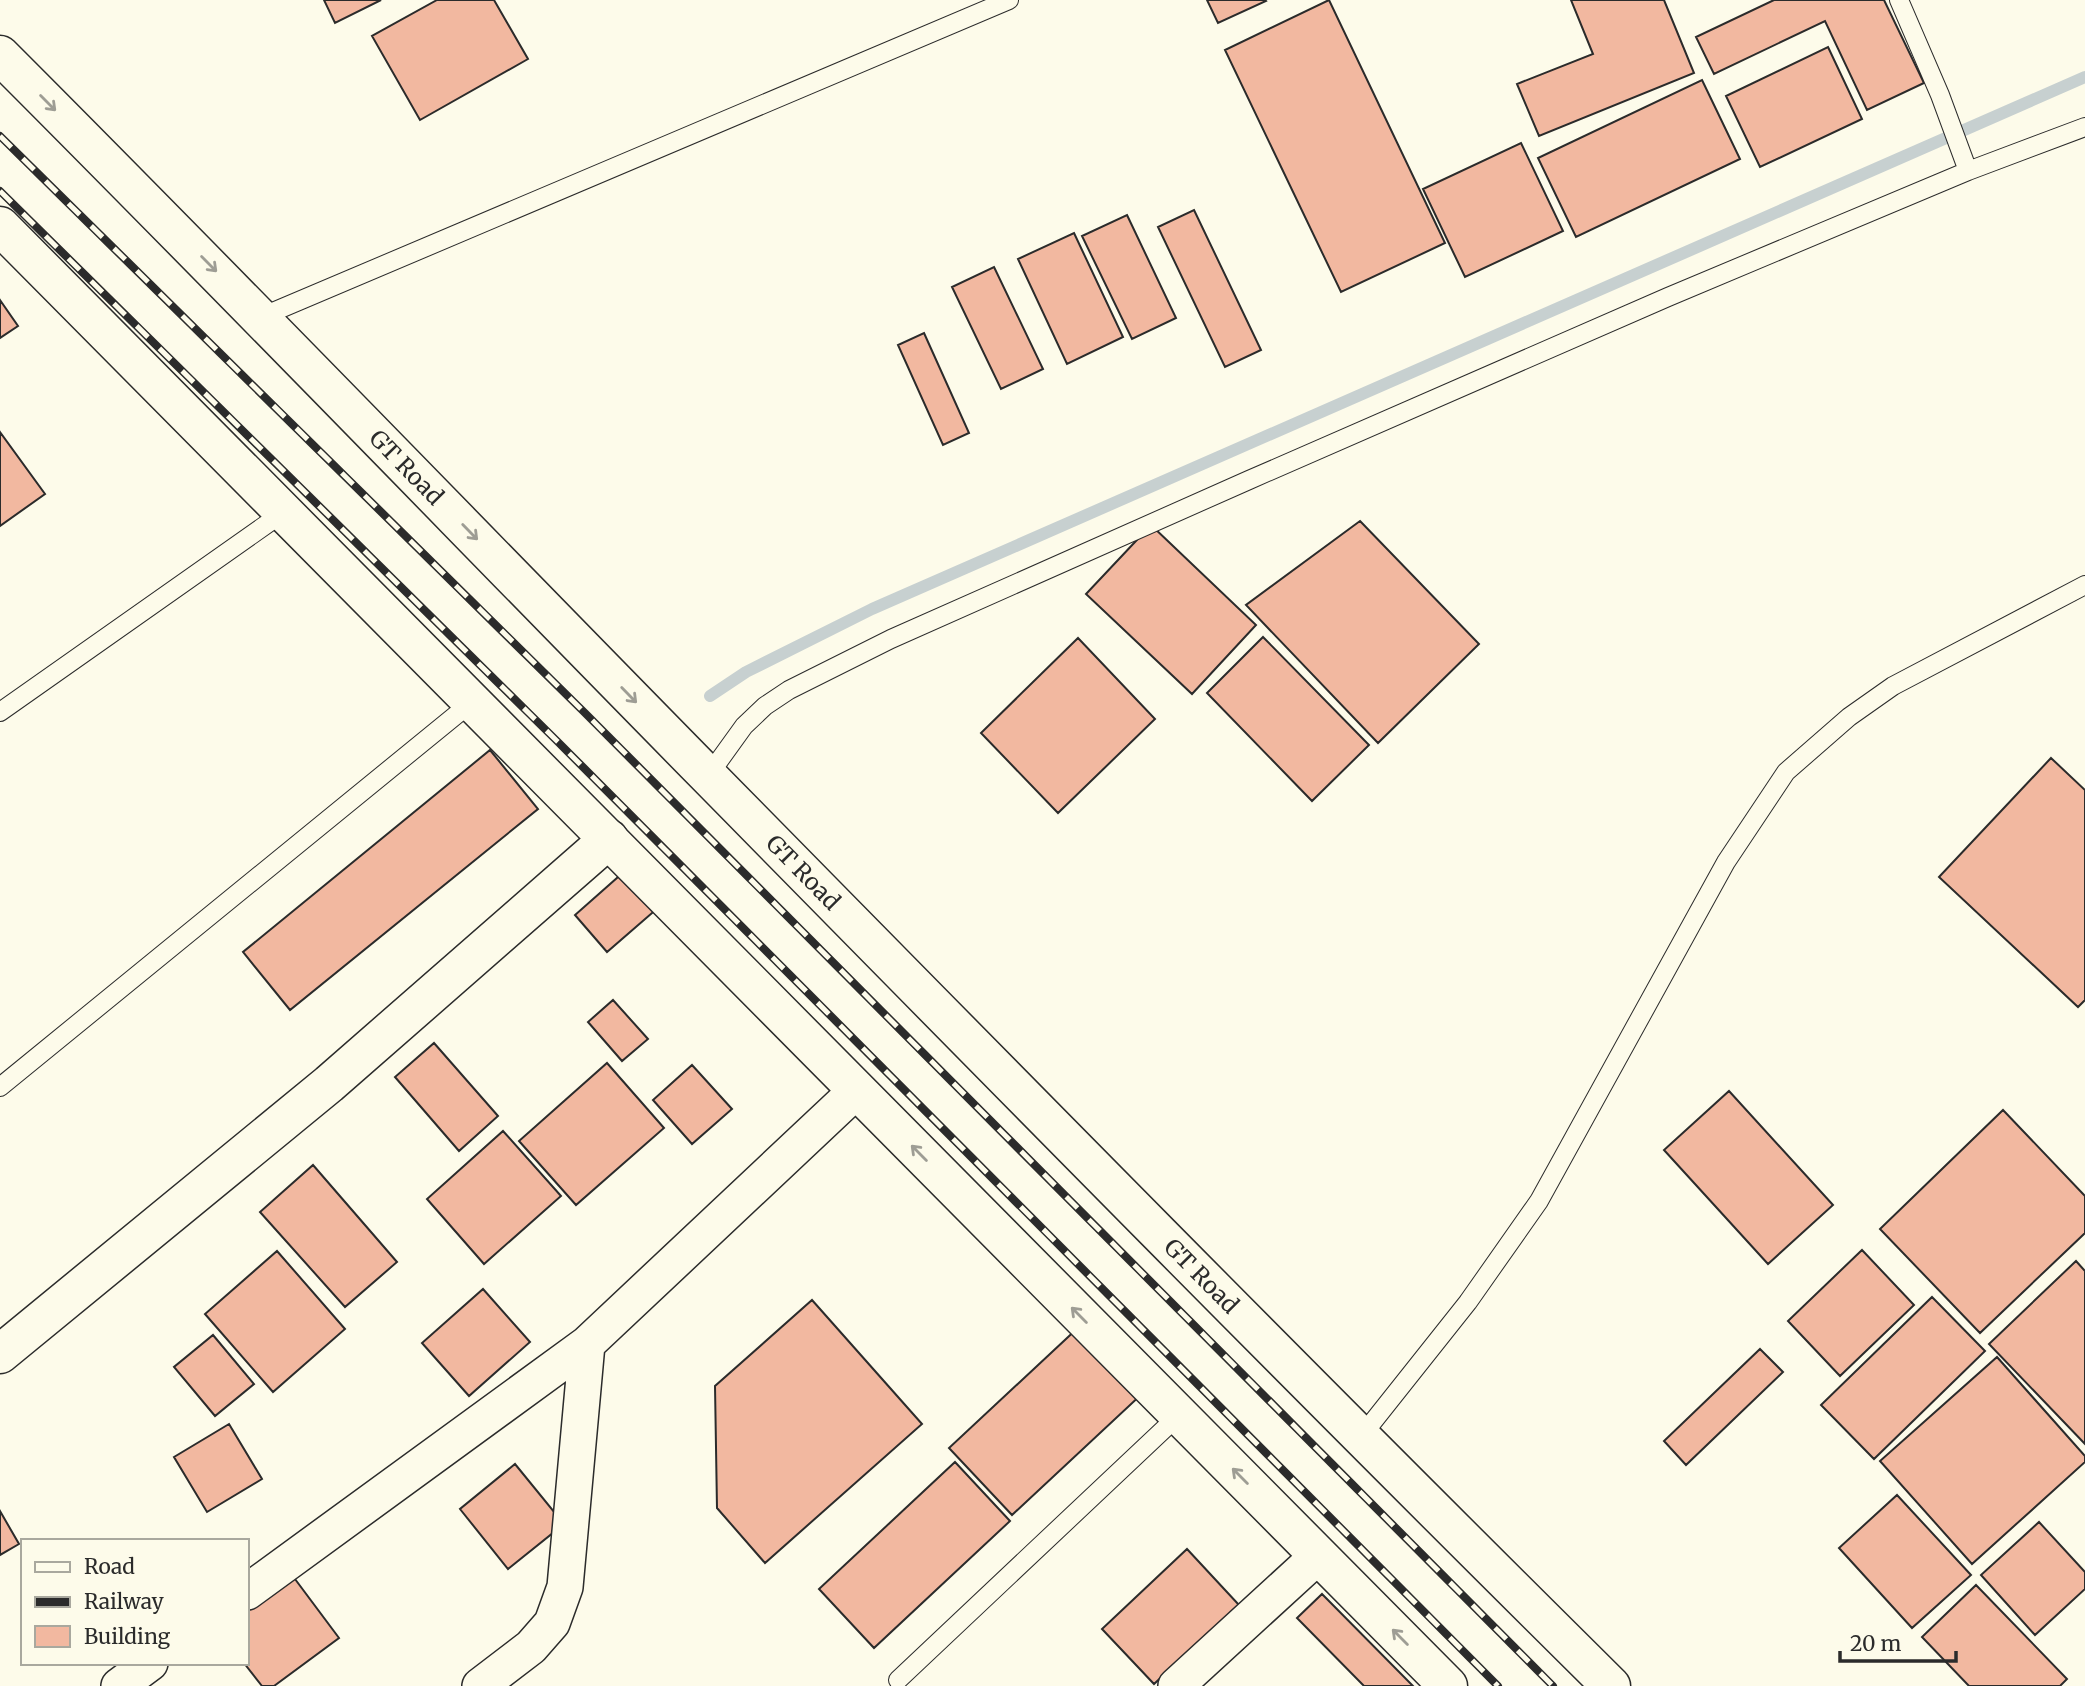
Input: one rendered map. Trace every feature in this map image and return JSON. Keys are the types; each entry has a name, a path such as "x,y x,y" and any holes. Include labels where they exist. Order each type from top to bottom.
{"main road":[{"name":"GT Road","path":"0,55 261,317 708,776 1360,1437 1611,1686"},
{"path":"0,226 1448,1686"},
{"path":"0,1354 329,1084 609,839"}],"street":[{"path":"248,1591 587,1344 858,1090"},
{"path":"480,1686 531,1647 552,1623 565,1587 587,1344"},
{"path":"1176,1686 1319,1555"},
{"path":"119,1686 147,1665"}],"lane":[{"path":"261,317 1009,0"},
{"path":"1899,0 1966,164"},
{"path":"708,776 744,726 765,706 789,690 891,639 1966,164 2085,127"},
{"path":"0,712 284,512"},
{"path":"1360,1437 1468,1303 1539,1200 1726,862 1786,772 1849,717 1893,686 2085,585"},
{"path":"0,1087 472,702"},
{"path":"898,1680 1179,1415"}],"building":[{"path":"324,0 381,0 335,23"},
{"path":"437,0 494,0 528,59 420,120 372,36"},
{"path":"1207,0 1265,0 1266,1 1218,23"},
{"path":"1329,0 1445,243 1341,292 1225,50"},
{"path":"1571,0 1664,0 1694,73 1539,136 1517,84 1593,54"},
{"path":"1774,0 1884,0 1924,83 1867,110 1825,21 1714,74 1696,37"},
{"path":"1828,47 1862,119 1760,167 1726,96"},
{"path":"1702,80 1740,159 1576,237 1538,158"},
{"path":"1521,143 1563,231 1465,277 1423,189"},
{"path":"1194,210 1261,350 1225,367 1158,227"},
{"path":"1127,215 1176,318 1132,339 1082,236"},
{"path":"1074,233 1123,337 1067,364 1018,259"},
{"path":"994,267 1043,369 1001,389 952,287"},
{"path":"0,300 18,326 0,338"},
{"path":"924,333 969,433 943,445 898,345"},
{"path":"0,432 45,494 0,526"},
{"path":"1360,521 1479,644 1378,743 1246,605"},
{"path":"1151,525 1256,625 1192,694 1086,594"},
{"path":"1263,637 1369,745 1312,801 1207,693"},
{"path":"1078,638 1155,719 1058,813 981,733"},
{"path":"490,750 538,809 290,1010 243,952"},
{"path":"2051,758 2085,790 2085,1000 2078,1007 1939,877"},
{"path":"626,870 659,907 607,952 575,915"},
{"path":"613,1000 648,1039 622,1061 588,1022"},
{"path":"434,1043 498,1116 459,1151 395,1077"},
{"path":"607,1063 664,1128 576,1205 519,1141"},
{"path":"692,1065 732,1109 692,1144 653,1100"},
{"path":"1729,1091 1833,1205 1768,1264 1664,1150"},
{"path":"2003,1110 2085,1196 2085,1233 1980,1333 1880,1229"},
{"path":"503,1131 561,1196 484,1264 427,1199"},
{"path":"313,1165 397,1262 345,1307 260,1212"},
{"path":"1862,1250 1914,1305 1840,1376 1788,1321"},
{"path":"277,1251 345,1329 273,1392 205,1314"},
{"path":"2076,1261 2085,1271 2085,1444 1989,1344"},
{"path":"483,1289 530,1342 469,1396 422,1343"},
{"path":"1932,1297 1985,1351 1874,1459 1821,1405"},
{"path":"812,1300 922,1424 765,1563 717,1508 715,1386"},
{"path":"1081,1325 1144,1392 1012,1515 949,1448"},
{"path":"213,1335 254,1384 215,1416 174,1367"},
{"path":"1760,1349 1783,1372 1686,1465 1664,1441"},
{"path":"1997,1357 2085,1456 2085,1462 1972,1564 1880,1461"},
{"path":"229,1424 262,1479 207,1512 174,1457"},
{"path":"955,1462 1010,1521 874,1648 819,1589"},
{"path":"515,1464 564,1524 508,1569 460,1509"},
{"path":"1897,1495 1971,1575 1912,1628 1839,1548"},
{"path":"0,1511 19,1544 0,1555"},
{"path":"2039,1522 2085,1572 2085,1589 2035,1635 1981,1575"},
{"path":"1187,1549 1239,1605 1154,1684 1102,1629"},
{"path":"289,1571 339,1638 274,1686 262,1686 246,1665 248,1665 248,1602"},
{"path":"1976,1585 2067,1679 2060,1686 1969,1686 1922,1637"},
{"path":"1322,1594 1413,1686 1364,1686 1297,1618"}],"waterway":[{"path":"710,696 746,672 872,609 2085,77"}],"railway":[{"path":"0,136 585,713 1553,1686"},
{"path":"0,191 557,741 1498,1686"}]}
